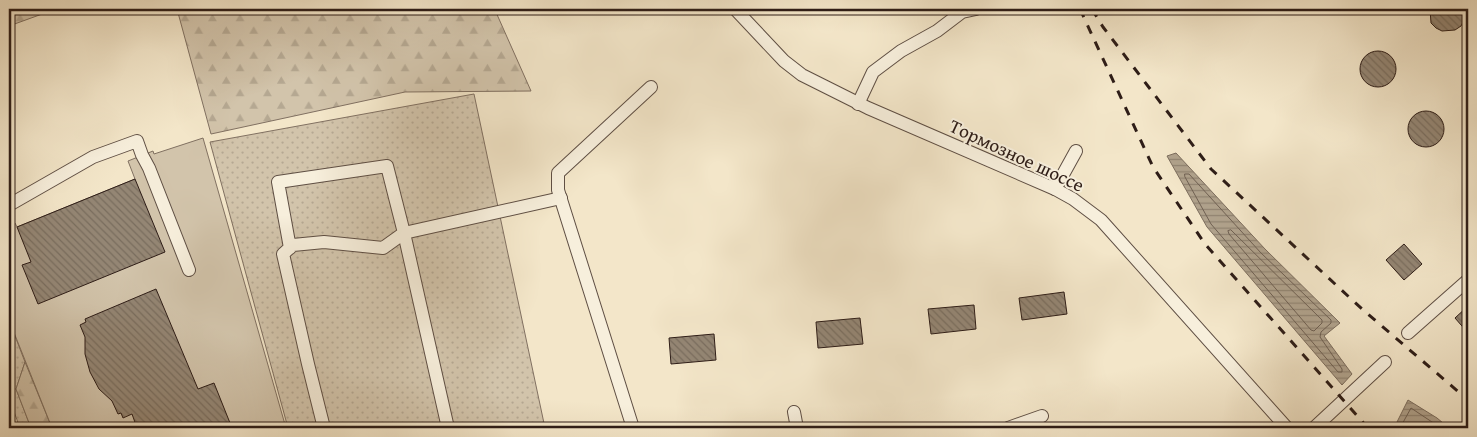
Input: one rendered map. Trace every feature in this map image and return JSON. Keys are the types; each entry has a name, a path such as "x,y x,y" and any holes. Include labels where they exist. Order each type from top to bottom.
{"street":[{"name":"Тормозное шоссе","path":"735,9 784,61 802,75 858,104 1055,189 1086,208 1106,225 1287,428"},
{"path":"858,104 873,72 901,51 937,31 962,12 976,9"},
{"path":"633,428 557,181 558,174 651,87"},
{"path":"9,205 92,157 137,141 189,270"},
{"path":"1055,189 1076,151"},
{"path":"290,248 278,182 387,166 448,428"},
{"path":"324,428 283,254 293,245 324,242 383,248 404,233 561,198"},
{"path":"1408,333 1468,280"},
{"path":"1314,428 1385,362"},
{"path":"794,412 797,428"},
{"path":"1008,428 1042,416"}],"green space":[{"path":"9,9 56,9 9,26"},
{"path":"177,9 427,9 435,14 495,10 531,91 405,92 211,134"},
{"path":"474,94 545,428 288,428 210,142"},
{"path":"203,138 286,428 52,428 9,320 9,225 15,223 17,227 135,179 128,161 153,151 154,154"},
{"path":"9,297 15,336 25,362 16,389 31,428 20,428 9,398"},
{"path":"25,362 52,428 31,428 16,389"}],"water":[{"path":"1176,153 1265,249 1340,323 1324,336 1352,374 1342,385 1207,227 1167,156"},
{"path":"1408,400 1437,418 1449,428 1394,428"}],"building":[{"path":"1430,9 1464,9 1464,20 1461,26 1455,30 1442,31 1431,23"},
{"path":"1378,51 1391,56 1396,69 1391,82 1378,87 1365,82 1360,69 1365,56"},
{"path":"1426,111 1439,116 1444,129 1439,142 1426,147 1413,142 1408,129 1413,116"},
{"path":"135,179 165,252 38,304 22,265 31,262 17,227"},
{"path":"1404,244 1422,264 1404,280 1386,260"},
{"path":"156,289 198,389 214,383 232,428 137,428 132,414 123,418 121,413 118,414 112,401 99,389 90,372 85,354 85,337 80,325 86,322 85,319"},
{"path":"1064,292 1067,314 1022,320 1019,298"},
{"path":"974,305 976,329 931,334 928,309"},
{"path":"1468,306 1468,333 1455,318"},
{"path":"860,318 863,344 818,348 816,322"},
{"path":"714,334 716,360 671,364 669,338"}],"railway":[{"path":"1080,9 1153,167 1205,244 1368,428"},
{"path":"1092,9 1103,27 1211,169 1362,309 1468,400"}]}
